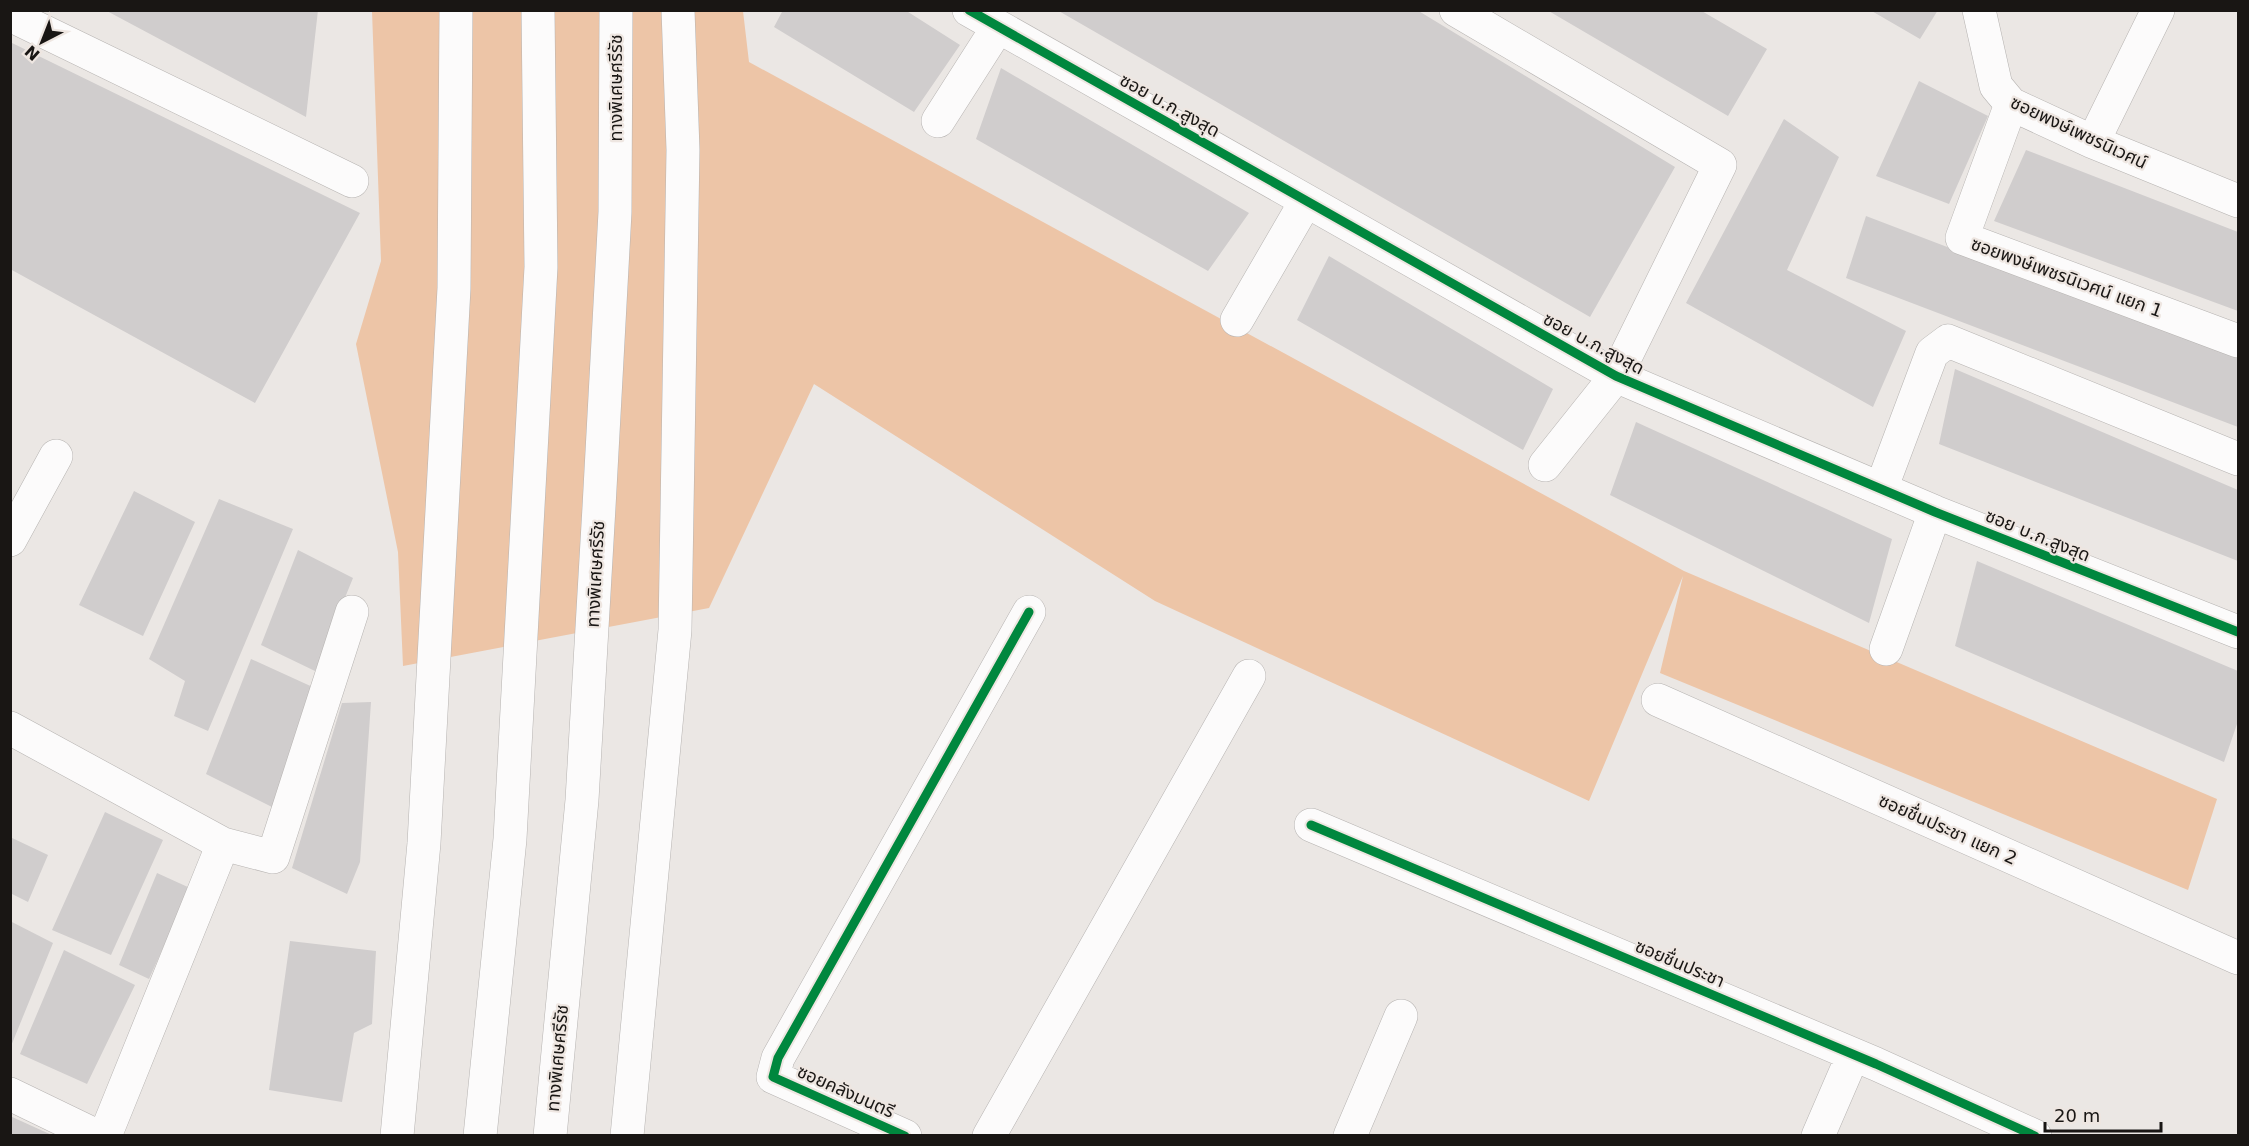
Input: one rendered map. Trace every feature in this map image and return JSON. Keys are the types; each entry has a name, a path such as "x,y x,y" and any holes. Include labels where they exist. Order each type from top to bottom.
{"main road":[{"path":"397,1136 424,843 454,288 456,10"},
{"path":"480,1136 510,839 541,267 538,10"},
{"name":"ทางพิเศษศรีรัช","path":"550,1136 582,800 599,519 615,212 616,10"},
{"path":"627,1136 675,630 683,150 678,10"},
{"name":"ซอย บ.ก.สูงสุด","path":"969,10 1616,376 1935,512 2238,632"},
{"path":"1456,10 1720,165 1616,376 1545,465"},
{"name":"ซอยพงษ์เพชรนิเวศน์","path":"1979,10 1996,86 2011,104 2092,142 2238,201"},
{"path":"2092,142 2158,10"},
{"path":"10,15 352,181"},
{"path":"938,121 998,27"},
{"name":"ซอยพงษ์เพชรนิเวศน์ แยก 1","path":"2011,104 1962,238 2238,341"},
{"path":"1237,320 1306,201"},
{"path":"1881,489 1932,353 1948,341 2238,459"},
{"path":"10,540 56,456"},
{"path":"1886,650 1935,512"},
{"path":"10,728 223,844 273,857 352,612"},
{"name":"ซอยคลังมนตรี","path":"905,1136 839,1122 772,1077 778,1058 1029,612"},
{"path":"989,1136 1249,675"},
{"name":"ซอยชื่นประชา แยก 2","path":"1658,700 2238,958"},
{"name":"ซอยชื่นประชา","path":"1311,825 1853,1054 2035,1136"},
{"path":"105,1136 223,844"},
{"path":"1350,1136 1401,1016"},
{"path":"1818,1136 1853,1054"},
{"path":"10,1094 97,1136"}],"shaded area":[{"path":"372,11 743,11 749,62 1684,571 2217,799 2188,890 1660,673 1683,576 1589,801 1155,601 814,384 709,608 403,666 398,552 356,344 381,261"}],"building":[{"path":"105,10 318,10 306,117"},
{"path":"783,10 905,10 960,45 914,112 774,27"},
{"path":"1057,10 1417,10 1675,167 1590,317"},
{"path":"1547,10 1700,10 1767,49 1728,116"},
{"path":"1870,10 1938,10 1920,39"},
{"path":"10,42 360,213 255,403 10,269"},
{"path":"1001,68 1249,213 1208,271 976,139"},
{"path":"1919,81 1988,116 1949,204 1876,176"},
{"path":"1784,119 1839,157 1787,270 1906,331 1873,407 1686,303"},
{"path":"2026,150 2238,232 2238,311 1994,221"},
{"path":"1866,216 2238,358 2238,427 1846,278"},
{"path":"1329,256 1553,389 1523,450 1297,320"},
{"path":"1955,369 2238,490 2238,561 1939,444"},
{"path":"1636,422 1892,539 1869,623 1610,495"},
{"path":"134,491 195,522 143,636 79,605"},
{"path":"219,499 293,529 208,731 174,716 185,681 149,659"},
{"path":"298,550 353,578 315,671 261,645"},
{"path":"1977,561 2238,671 2238,721 2224,762 1955,646"},
{"path":"251,659 317,689 274,808 206,774"},
{"path":"371,702 360,862 347,894 292,868 342,703"},
{"path":"105,812 163,840 111,955 52,930"},
{"path":"10,837 48,855 28,902 10,893"},
{"path":"157,873 190,888 149,979 119,965"},
{"path":"10,921 53,943 11,1046 10,1046"},
{"path":"290,941 376,951 372,1024 354,1033 342,1102 269,1090"},
{"path":"64,950 135,985 87,1084 20,1054"},
{"path":"10,1116 54,1136 10,1136"}],"cycle path":[{"path":"969,10 1616,376 1935,512 2238,632"},
{"path":"905,1136 773,1077 778,1058 1029,612"},
{"path":"1311,825 1876,1064 2035,1136"}]}
